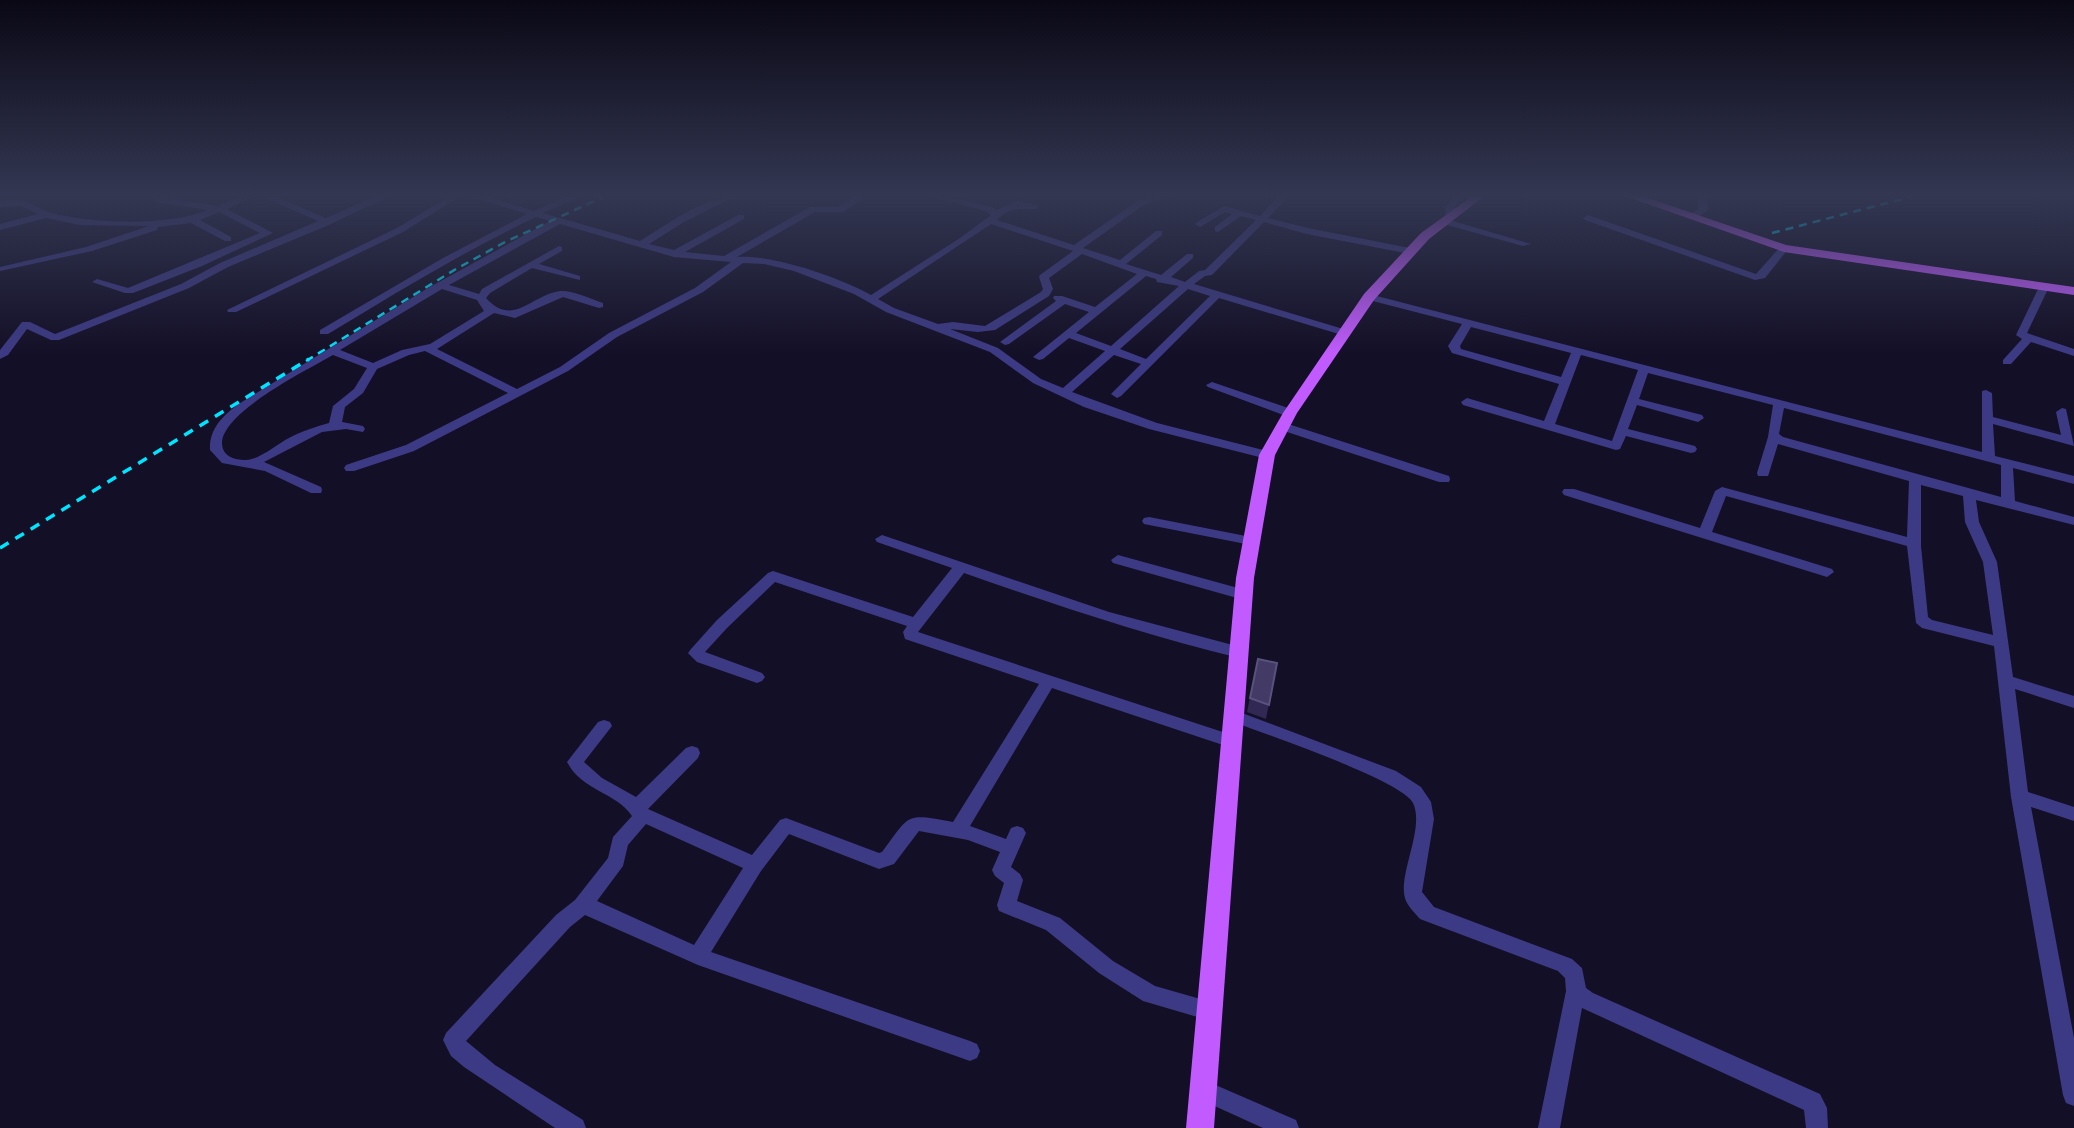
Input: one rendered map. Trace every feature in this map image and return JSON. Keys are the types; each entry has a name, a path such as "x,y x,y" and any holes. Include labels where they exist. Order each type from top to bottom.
{"main road":[{"path":"1795,250 2074,291"},
{"path":"1200,1128 1244,595 1267,455 1290,413 1369,297 1410,251"}],"street":[{"path":"2,269 84,250"},
{"path":"97,282 131,291 229,250"},
{"path":"0,359 10,348 15,334 26,324 55,338 185,286 224,265 261,250"},
{"path":"232,310 359,250"},
{"path":"324,332 419,276 470,250"},
{"path":"316,490 265,467 236,463 217,451 217,437 224,423 253,400 331,351 505,250"},
{"path":"481,298 486,291 556,250"},
{"path":"658,250 674,254 742,259 797,269 858,292 890,310 994,350 1018,370 1063,394 1133,420 1267,455"},
{"path":"674,254 682,250"},
{"path":"727,259 743,250"},
{"path":"871,299 946,250"},
{"path":"938,328 954,324 988,329 1045,294 1048,289 1044,278 1077,250"},
{"path":"1080,250 1120,263 1120,267 1161,280 1346,333"},
{"path":"1120,263 1137,250"},
{"path":"1063,394 1184,287 1203,273 1208,273 1232,250"},
{"path":"1404,250 1410,251"},
{"path":"1676,250 1753,277 1761,276 1783,250"},
{"path":"1161,280 1190,256"},
{"path":"349,468 410,448 517,394 572,364 613,335 687,297 742,259"},
{"path":"531,265 576,278"},
{"path":"1040,357 1143,274"},
{"path":"442,286 481,298 490,309 515,315 562,294 599,305"},
{"path":"2044,287 2021,332 2028,339 2074,353"},
{"path":"1045,294 1096,311"},
{"path":"1117,394 1217,295"},
{"path":"1369,297 2074,480"},
{"path":"1005,342 1064,300"},
{"path":"335,425 340,405 359,391 373,367 406,352 430,347 490,309"},
{"path":"1468,323 1454,346 1456,351 1566,382"},
{"path":"1068,334 1148,363"},
{"path":"2007,362 2028,339"},
{"path":"430,347 430,351 517,394"},
{"path":"331,351 373,367"},
{"path":"1548,427 1577,351"},
{"path":"1467,402 1618,446 1631,400 1644,368"},
{"path":"1212,385 1290,413"},
{"path":"1986,393 1989,459"},
{"path":"1631,400 1698,418"},
{"path":"1763,473 1774,438 1779,403"},
{"path":"2062,412 2071,441"},
{"path":"1987,419 2071,441"},
{"path":"252,464 335,425 359,429"},
{"path":"1282,426 1444,479"},
{"path":"1622,431 1691,449"},
{"path":"1774,438 2074,521"},
{"path":"2007,464 2008,503"},
{"path":"1915,478 1914,543 1922,621 2000,642"},
{"path":"1705,532 1722,491 1914,543"},
{"path":"1569,492 1828,572"},
{"path":"1969,494 1972,522 1990,562 2021,797 2074,1095"},
{"path":"1149,521 1251,541"},
{"path":"883,539 1129,625 1239,652"},
{"path":"1118,560 1244,595"},
{"path":"962,566 910,632 912,637 1232,742"},
{"path":"757,677 702,658 696,653 730,616 775,576 916,624"},
{"path":"2004,680 2074,702"},
{"path":"957,831 1048,682"},
{"path":"1234,716 1405,783 1415,792 1425,810 1424,829 1413,881 1414,900 1419,906 1438,918 1565,965 1575,974 1576,990 1549,1128"},
{"path":"604,726 575,762 593,781 615,791 640,813 755,865"},
{"path":"575,1128 499,1080 458,1049 453,1040 563,921 582,906 617,860 619,842 640,813 692,753"},
{"path":"2021,797 2074,814"},
{"path":"698,956 755,865 786,825 882,861 890,857 916,823 1014,841 1001,870 1014,880 1005,900 1006,905 1053,924 1106,967 1150,994 1211,1011"},
{"path":"582,906 587,905 698,956 970,1051"},
{"path":"1576,990 1586,1000 1812,1102 1816,1108 1817,1128"},
{"path":"1204,1091 1288,1128"}],"building":[{"path":"1258,659 1277,663 1269,705 1250,698"}],"railway":[{"path":"306,361 491,250"},
{"path":"0,548 309,359"}]}
